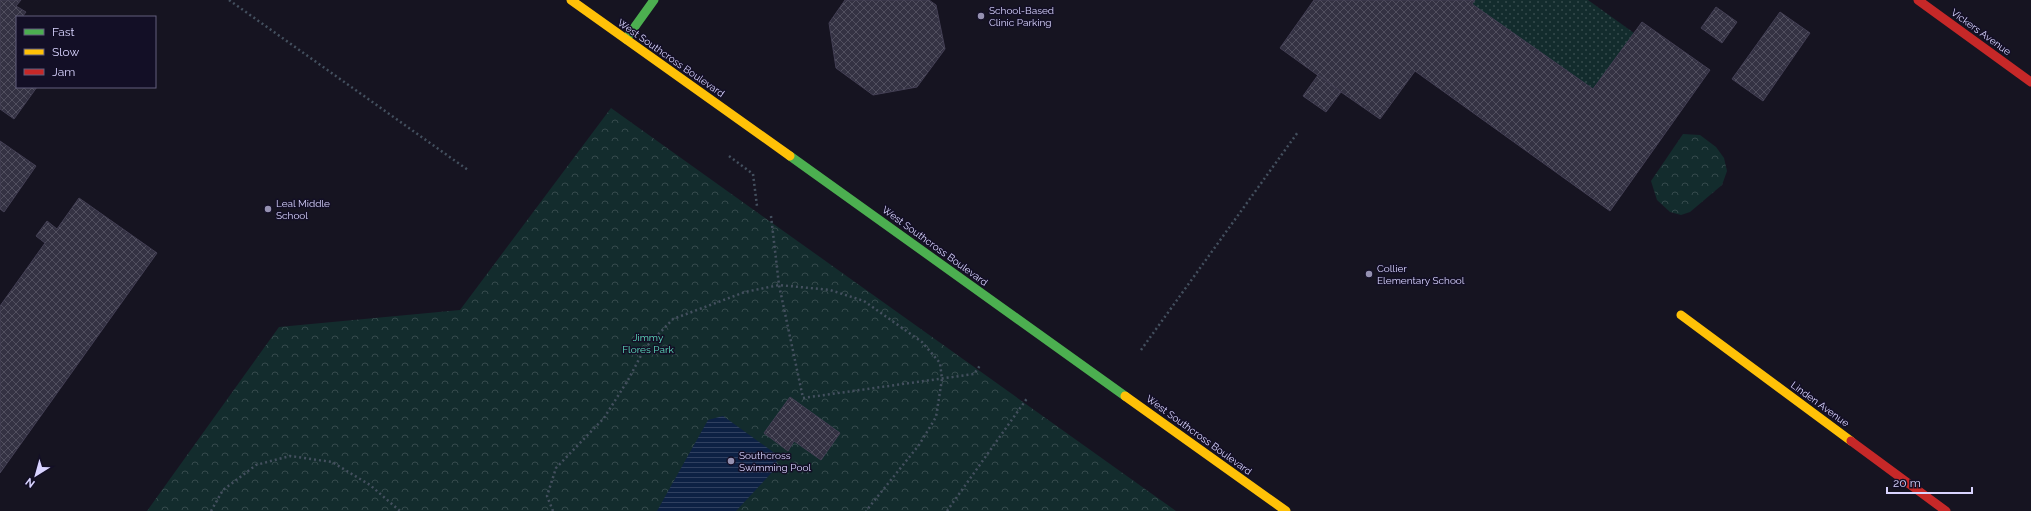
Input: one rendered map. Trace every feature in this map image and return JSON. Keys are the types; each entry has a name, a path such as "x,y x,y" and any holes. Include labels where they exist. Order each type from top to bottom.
{"main road":[{"name":"West Southcross Boulevard","path":"571,0 1286,511"},
{"path":"626,39 654,0"},
{"name":"Vickers Avenue","path":"1918,0 2031,82"},
{"name":"Linden Avenue","path":"1681,315 1946,511"}],"path":[{"path":"229,0 468,170"},
{"path":"1141,350 1298,132"},
{"path":"729,156 754,174 758,206"},
{"path":"771,216 779,284 803,398 974,374 981,364"},
{"path":"553,511 547,496 556,468 604,418 628,380 645,348 673,319 745,292 779,284 830,290 864,302 922,342 940,362 942,379 936,417 919,445 866,511"},
{"path":"947,511 1028,397"},
{"path":"211,511 223,490 256,465 290,456 332,462 370,485 400,511"}],"green space":[{"path":"1475,0 1588,0 1634,33 1593,89 1472,4"},
{"name":"Jimmy Flores Park","path":"611,108 1176,511 147,511 279,327 460,310"},
{"path":"1683,134 1700,135 1716,147 1724,158 1727,171 1722,185 1690,212 1681,215 1670,212 1657,200 1651,181"}],"water":[{"name":"Southcross Swimming Pool","path":"723,416 776,454 777,467 736,511 657,511 708,420"}],"building":[{"path":"0,0 21,0 16,6 26,12 23,16 16,16 16,88 36,88 14,119 0,109"},
{"path":"845,0 929,0 936,5 945,49 917,87 873,95 836,68 829,23"},
{"path":"1314,0 1475,0 1472,4 1593,89 1642,22 1710,70 1610,211 1415,71 1380,119 1341,92 1280,48"},
{"path":"1716,7 1737,22 1722,43 1701,28"},
{"path":"1780,12 1810,33 1763,101 1732,79"},
{"path":"1318,75 1341,92 1326,112 1303,96"},
{"path":"0,141 36,166 4,212 0,209"},
{"path":"79,198 157,253 0,473 0,306 45,243 36,236 47,221 57,229"},
{"path":"790,397 840,433 821,460 794,441 788,451 764,433"}],"traffic: fast":[{"path":"626,39 654,0"},
{"path":"790,156 1125,396"}],"traffic: slow":[{"path":"571,0 790,156"},
{"path":"1681,315 1851,441"},
{"path":"1125,396 1286,511"}],"traffic: jam":[{"path":"1918,0 2031,82"},
{"path":"1851,441 1946,511"}],"place":[{"name":"School-Based Clinic Parking","path":"981,16"},
{"name":"Leal Middle School","path":"268,209"},
{"name":"Collier Elementary School","path":"1369,274"},
{"name":"Southcross Swimming Pool","path":"731,461"}]}
